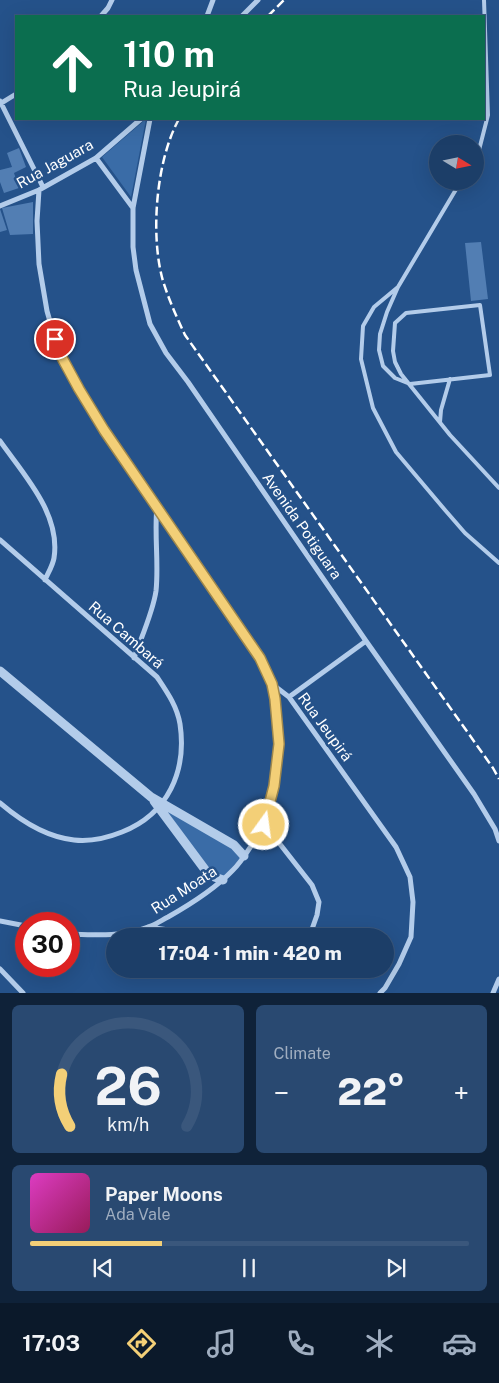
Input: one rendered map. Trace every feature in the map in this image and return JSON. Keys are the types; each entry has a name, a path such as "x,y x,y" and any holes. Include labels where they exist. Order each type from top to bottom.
{"street":[{"path":"103,15 112,0"},
{"path":"207,15 213,0"},
{"path":"243,15 258,0"},
{"path":"0,103 15,95"},
{"name":"Rua Jeupirá","path":"0,103 41,188 38,221 39,264 47,311 60,354 104,430 260,658 272,684 288,697 396,847 410,877 413,902 411,937 399,964 380,993"},
{"name":"Rua Jaguara","path":"0,206 41,188 96,158 140,120"},
{"name":"Avenida Potiguara","path":"150,120 133,208 132,247 150,324 166,353 474,794 495,829 499,841"},
{"path":"96,158 133,208"},
{"path":"0,441 48,512 55,539 54,560 45,580"},
{"path":"134,658 156,592 155,525 157,505"},
{"name":"Rua Cambará","path":"0,540 156,677 172,699 180,723 182,753 174,783 160,806"},
{"path":"288,697 366,641"},
{"path":"0,671 151,797 160,806 210,875 223,880"},
{"name":"Rua Moata","path":"80,934 108,935 148,927 180,910 234,870 264,825 274,786 278,735 272,684"},
{"path":"1,805 38,830 82,841 102,839 126,831 142,822 160,806"},
{"path":"160,806 234,845 244,856"},
{"path":"264,825 312,885 319,902 312,928"},
{"path":"0,921 15,924"},
{"path":"148,927 155,928"},
{"path":"0,969 24,993"},
{"path":"493,993 499,979"}],"lane":[{"path":"484,0 485,15"},
{"path":"483,135 488,115 485,29"},
{"path":"456,190 398,287 386,312 380,334 379,350 383,366 395,378 410,384 490,375 480,304 406,313 395,323 392,351 401,374 410,384 450,435 499,488"},
{"path":"398,287 374,307 363,326 361,359 373,408 396,452 465,533 499,563"},
{"path":"440,422 441,410 450,380"}],"shaded area":[{"path":"145,120 146,120 131,197 102,157"},
{"path":"165,808 233,846 242,856 223,878 211,873"}],"building":[{"path":"19,148 26,167 14,173 19,188 4,193 0,182 0,170 12,167 7,153"},
{"path":"33,202 33,234 10,235 2,208"},
{"path":"0,209 7,230 0,232"},
{"path":"481,242 488,299 471,301 465,243"}],"railway":[{"path":"269,15 284,0"},
{"path":"179,120 171,136 160,176 156,221 159,263 163,281 185,335 499,779"}],"route":[{"path":"55,339 60,354 104,430 132,468 260,658 272,684 279,744 278,763 264,825"}]}
